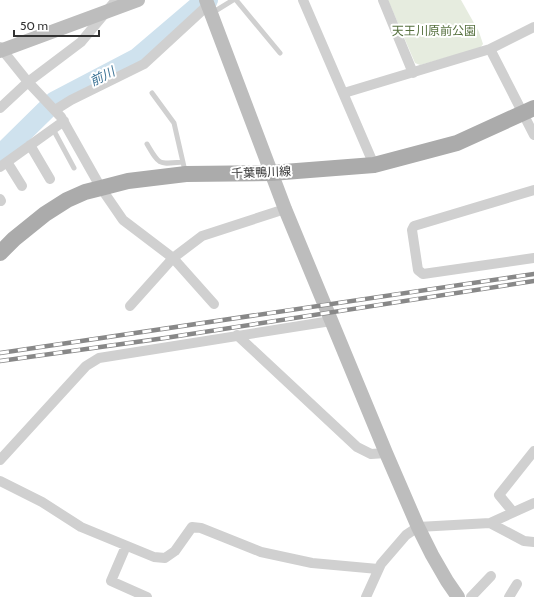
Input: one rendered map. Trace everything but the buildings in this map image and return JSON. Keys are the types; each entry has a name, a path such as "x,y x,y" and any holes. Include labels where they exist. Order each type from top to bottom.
{"main road":[{"name":"千葉鴨川線","path":"0,253 14,239 45,214 67,200 85,192 128,180 185,168 271,172 374,165 457,143 529,111"}],"street":[{"path":"0,108 28,82 81,42 116,0"},
{"path":"138,0 1,49 28,82 64,121 101,188 123,220 173,258 214,304"},
{"path":"383,0 413,73"},
{"path":"307,1 374,165"},
{"path":"55,110 71,100 144,64 208,6 285,209 386,453 432,555 458,597"},
{"path":"344,93 490,49 534,26"},
{"path":"490,49 529,111 534,135"},
{"path":"22,186 4,164 64,121"},
{"path":"30,145 50,179"},
{"path":"534,190 414,226 412,230 418,270 423,274 534,258"},
{"path":"130,306 173,258 202,236 285,209"},
{"path":"0,460 86,366 99,358 331,321"},
{"path":"237,336 358,446 371,454 386,453"},
{"path":"513,512 499,495 534,451"},
{"path":"0,481 42,502 81,527 154,557 165,558 174,552 192,527 200,528 261,552 312,563 378,570"},
{"path":"366,597 378,570 395,546 418,526 490,523 534,503"},
{"path":"490,523 524,541 534,542"},
{"path":"126,546 111,581 147,597"},
{"path":"471,597 491,576"},
{"path":"509,597 517,584"}],"lane":[{"path":"208,6 234,0 280,53"},
{"path":"147,144 156,159 163,164 185,168 174,123 152,93"},
{"path":"53,129 74,168"}],"green space":[{"name":"天王川原前公園","path":"388,0 461,0 479,32 483,44 480,48 420,65 415,63"}],"waterway":[{"name":"前川","path":"0,155 55,101 137,58 197,7 208,0"}],"railway":[{"path":"0,353 534,274"},
{"path":"0,361 165,338 534,281"}]}
